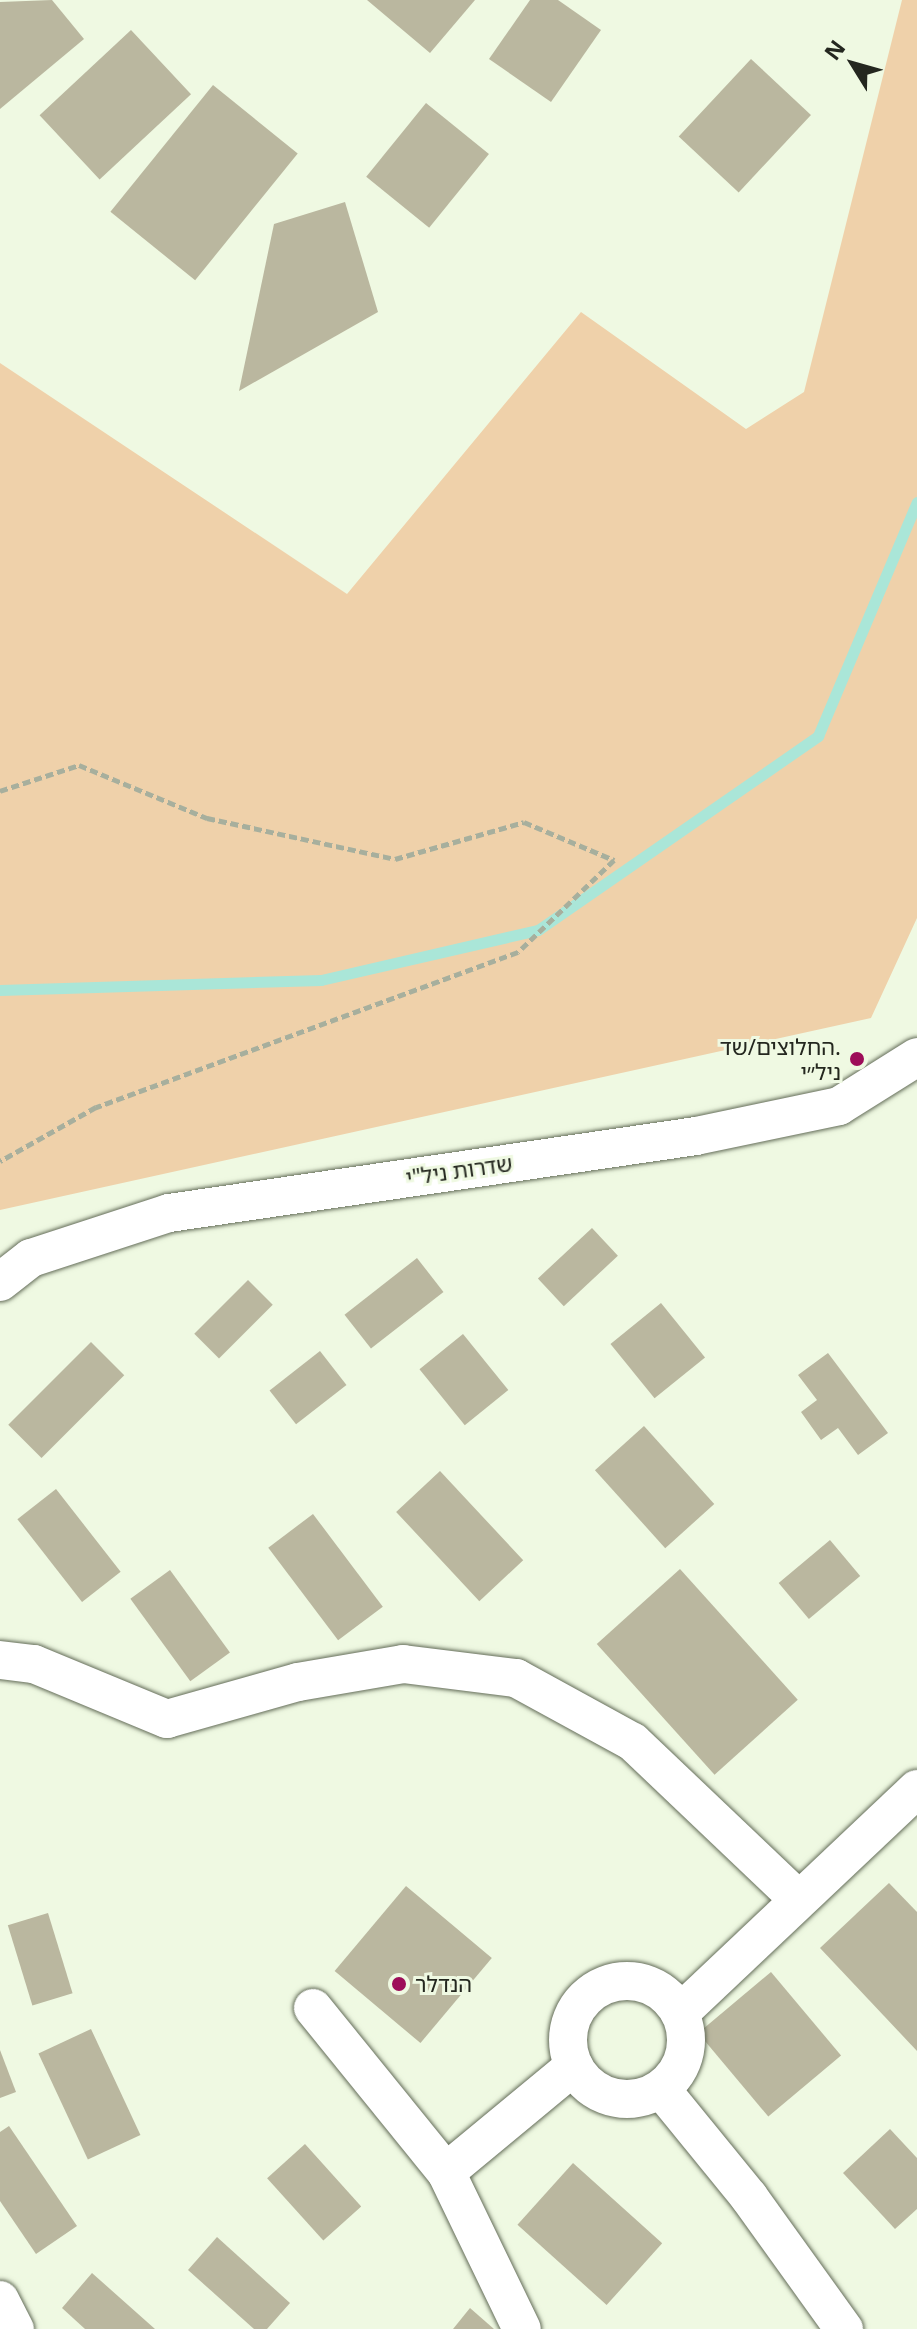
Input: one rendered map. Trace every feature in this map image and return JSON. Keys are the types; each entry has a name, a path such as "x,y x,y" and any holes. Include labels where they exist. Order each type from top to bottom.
{"street":[{"name":"שדרות ניל\"י","path":"0,1282 31,1258 169,1213 696,1136 839,1106 917,1057"},
{"path":"0,1660 34,1664 167,1719 298,1682 403,1664 516,1678 633,1742 798,1899"},
{"path":"680,2013 917,1789"},
{"path":"637,1981 669,1998 680,2013 686,2029 682,2063 661,2089 622,2100 593,2089 574,2066 568,2030 574,2012 600,1986 637,1981"},
{"path":"313,2008 446,2172 522,2329"},
{"path":"446,2172 574,2066"},
{"path":"661,2089 749,2197 844,2329"},
{"path":"0,2300 15,2329"}],"path":[{"path":"0,791 79,765 207,818 395,859 524,822 614,860 518,952 96,1107 0,1161"}],"shaded area":[{"path":"902,0 917,0 917,918 871,1018 0,1210 0,363 347,594 581,312 746,429 804,392"}],"building":[{"path":"52,0 84,39 0,109 0,2"},
{"path":"367,0 475,0 430,53"},
{"path":"530,0 558,0 601,30 551,102 489,59"},
{"path":"131,30 191,94 100,180 40,115"},
{"path":"751,59 811,115 739,192 679,137"},
{"path":"213,85 298,154 195,280 110,212"},
{"path":"426,103 489,154 429,228 366,177"},
{"path":"345,202 378,312 239,391 274,224"},
{"path":"592,1228 618,1256 564,1306 538,1278"},
{"path":"417,1258 443,1292 371,1349 345,1315"},
{"path":"248,1280 273,1305 219,1358 194,1334"},
{"path":"661,1303 705,1357 655,1398 610,1344"},
{"path":"463,1334 508,1390 465,1425 419,1369"},
{"path":"91,1342 124,1375 42,1458 8,1425"},
{"path":"320,1351 346,1385 296,1424 270,1390"},
{"path":"828,1353 888,1433 858,1455 838,1428 821,1440 801,1412 817,1400 798,1375"},
{"path":"644,1426 714,1504 665,1548 595,1470"},
{"path":"440,1471 523,1560 479,1601 396,1512"},
{"path":"56,1489 121,1572 82,1602 17,1519"},
{"path":"313,1514 383,1607 338,1640 268,1548"},
{"path":"830,1540 860,1576 809,1619 779,1583"},
{"path":"680,1569 798,1700 715,1775 597,1644"},
{"path":"170,1570 230,1653 190,1681 130,1599"},
{"path":"889,1883 917,1912 917,2051 820,1948"},
{"path":"406,1886 492,1958 420,2043 335,1971"},
{"path":"48,1913 73,1993 32,2006 8,1925"},
{"path":"771,1972 841,2055 768,2117 698,2033"},
{"path":"91,2029 140,2135 88,2160 38,2054"},
{"path":"0,2050 16,2092 0,2098"},
{"path":"9,2126 77,2226 36,2254 0,2201 0,2132"},
{"path":"890,2129 917,2158 917,2209 895,2229 843,2173"},
{"path":"305,2144 361,2206 323,2241 267,2178"},
{"path":"573,2163 662,2243 607,2305 517,2225"},
{"path":"217,2237 290,2303 267,2329 254,2329 188,2270"},
{"path":"92,2273 155,2329 85,2329 62,2308"},
{"path":"470,2308 494,2329 453,2329"}],"waterway":[{"path":"0,990 321,980 538,930 818,736 917,502"}],"place":[{"name":"החלוצים/שד. ניל״י","path":"857,1059"},
{"name":"הנדלר","path":"399,1984"}]}
